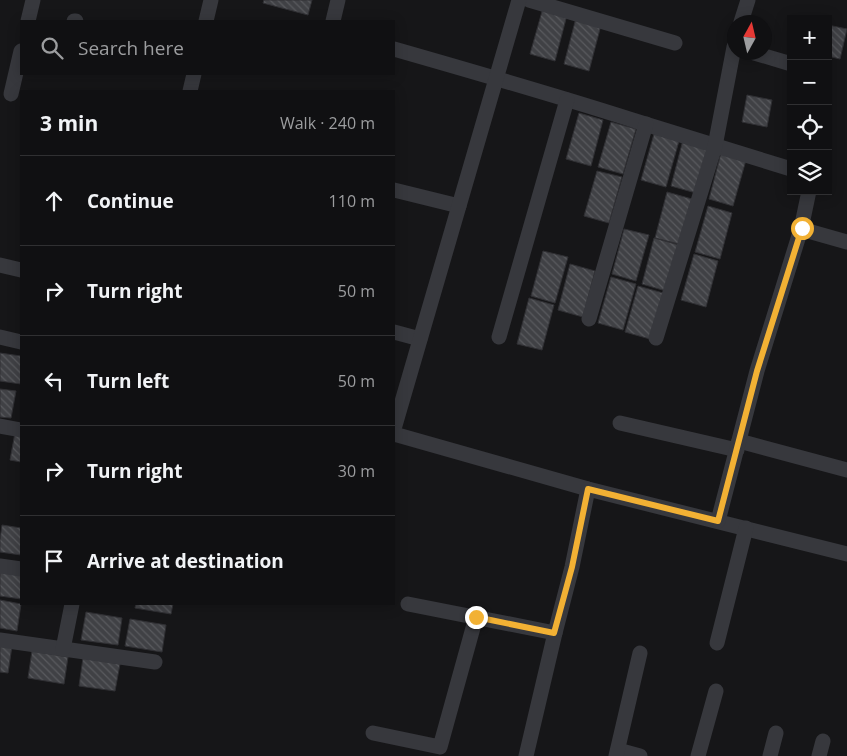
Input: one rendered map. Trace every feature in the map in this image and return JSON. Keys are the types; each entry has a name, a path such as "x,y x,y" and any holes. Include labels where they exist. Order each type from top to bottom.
{"street":[{"path":"28,20 33,0"},
{"path":"206,20 212,0"},
{"path":"333,20 338,0"},
{"path":"395,426 518,0"},
{"path":"529,0 675,43"},
{"path":"743,15 748,0"},
{"path":"395,49 496,78 787,168"},
{"path":"11,94 20,55"},
{"path":"772,58 787,63"},
{"path":"656,338 715,146 732,60"},
{"path":"190,90 194,75"},
{"path":"499,337 568,100"},
{"path":"589,319 646,124"},
{"path":"395,190 459,206"},
{"path":"718,521 757,371 802,228 808,195"},
{"path":"802,228 847,242"},
{"path":"0,265 20,270"},
{"path":"395,332 420,339"},
{"path":"0,337 20,342"},
{"path":"620,423 847,470"},
{"path":"0,426 20,430"},
{"path":"395,434 588,489 847,554"},
{"path":"526,756 554,633 572,567 588,489"},
{"path":"717,643 746,528"},
{"path":"0,566 20,569"},
{"path":"408,604 554,633"},
{"path":"63,649 72,605"},
{"path":"373,733 440,747 476,617"},
{"path":"0,640 155,662"},
{"path":"640,653 617,753 640,756"},
{"path":"698,756 716,691"},
{"path":"770,756 776,733"},
{"path":"819,756 823,741"}],"building":[{"path":"264,0 312,0 308,15 263,3"},
{"path":"543,8 567,15 555,61 530,54"},
{"path":"576,18 601,25 589,71 564,64"},
{"path":"832,26 847,29 840,59 832,57"},
{"path":"747,95 772,100 767,127 742,122"},
{"path":"579,113 603,120 591,166 566,159"},
{"path":"611,122 636,129 623,174 598,167"},
{"path":"654,134 679,141 666,187 641,180"},
{"path":"683,140 708,147 696,193 671,186"},
{"path":"721,153 746,160 733,206 709,199"},
{"path":"597,171 622,177 609,223 584,216"},
{"path":"667,192 692,199 679,244 655,238"},
{"path":"708,206 732,213 720,259 695,252"},
{"path":"624,229 649,235 636,281 612,274"},
{"path":"654,238 679,245 666,291 642,284"},
{"path":"543,251 568,257 555,303 531,296"},
{"path":"694,254 718,261 706,307 681,300"},
{"path":"570,264 595,271 583,317 558,310"},
{"path":"611,277 636,284 623,330 598,323"},
{"path":"638,286 663,293 650,339 625,332"},
{"path":"529,298 554,305 542,350 517,344"},
{"path":"0,353 20,356 20,384 0,381"},
{"path":"0,389 16,391 11,418 0,417"},
{"path":"15,433 20,434 20,462 10,460"},
{"path":"2,525 20,528 20,555 0,552"},
{"path":"0,568 20,571 20,599 0,596"},
{"path":"0,600 20,604 17,631 0,628"},
{"path":"136,605 173,605 171,614 135,608"},
{"path":"86,612 122,618 118,645 81,640"},
{"path":"130,619 166,625 162,652 125,646"},
{"path":"0,644 12,646 8,673 0,672"},
{"path":"32,651 68,657 64,684 28,678"},
{"path":"83,658 120,664 115,691 79,686"}],"route":[{"path":"476,617 554,633 572,567 588,489 718,521 757,371 802,228"}]}
